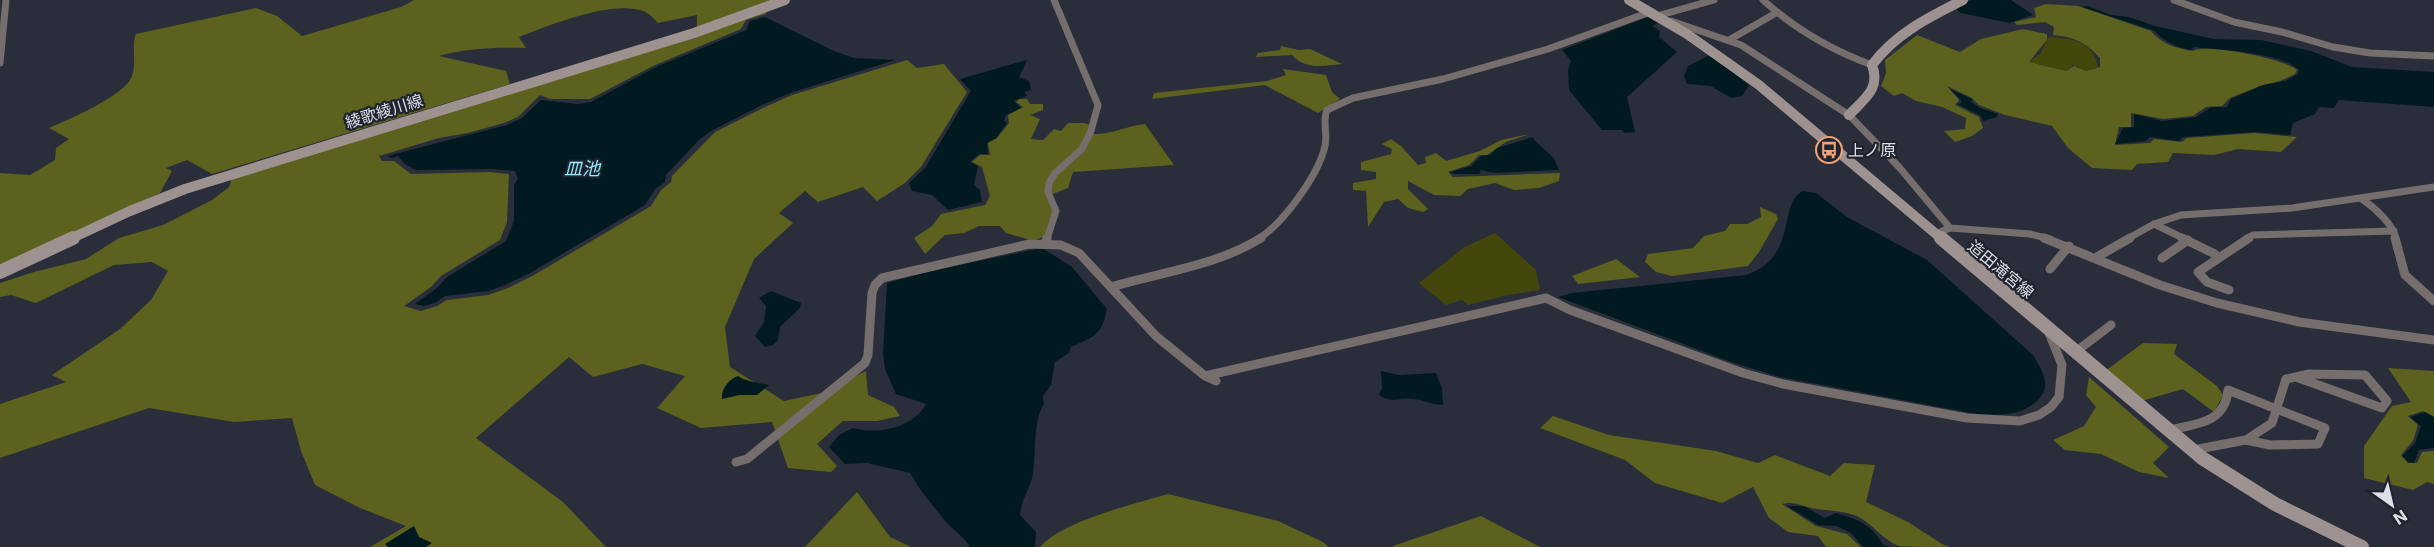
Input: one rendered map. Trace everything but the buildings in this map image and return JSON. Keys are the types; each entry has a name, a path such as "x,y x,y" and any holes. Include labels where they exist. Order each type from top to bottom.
{"main road":[{"name":"綾歌綾川線","path":"0,272 130,211 196,185 694,33 784,0"},
{"name":"造田滝宮線","path":"1629,0 1654,14 1759,85 2074,353 2222,473 2265,498 2362,547"},
{"path":"1849,115 1875,88 1876,75 1872,65 1879,53 1928,19 1963,0"}],"street":[{"path":"0,63 6,0"},
{"path":"1046,241 1056,211 1048,192 1049,184 1054,176 1080,152 1096,118 1098,105 1054,0"},
{"path":"1111,287 1236,251 1263,236 1274,226 1312,176 1322,158 1327,138 1328,127 1324,117 1327,111 1337,105 1353,98 1443,79 1548,49 1621,21 1714,0"},
{"path":"1763,0 1776,13 1816,40 1872,65"},
{"path":"2174,0 2219,18 2282,32 2333,47 2370,53 2434,56"},
{"path":"1729,40 1776,13"},
{"path":"1654,14 1729,40 1763,58 1849,115 1899,167 1950,228"},
{"path":"2097,257 2154,224 2181,215 2292,208 2434,187"},
{"path":"2362,199 2394,231 2405,275 2434,301"},
{"path":"2154,224 2216,254"},
{"path":"1935,234 1950,228 2030,234 2097,257 2160,285 2217,303 2298,322 2434,340"},
{"path":"2229,290 2200,277 2198,272 2253,235 2394,231"},
{"path":"2162,258 2187,240"},
{"path":"735,462 747,459 865,363 872,293 875,285 882,278 895,273 1046,241 1068,246 1079,253 1156,336 1205,376 1216,381"},
{"path":"2050,269 2068,246"},
{"path":"1205,376 1546,298 1570,310 1743,374 1783,384 1967,418 2020,421 2039,415 2051,407 2059,397 2062,365 2048,330"},
{"path":"2074,353 2111,325"},
{"path":"2246,440 2272,423 2286,379 2309,374 2365,375 2387,401 2382,408 2296,377"},
{"path":"2168,430 2205,421 2217,415 2226,405 2228,390 2325,428 2318,444 2270,445 2246,440 2192,450"}],"shaded area":[{"path":"2049,37 2073,40 2087,47 2096,59 2098,67 2086,71 2073,65 2066,71 2029,62 2040,54"},
{"path":"1495,233 1536,270 1540,290 1468,305 1462,300 1446,305 1419,283 1465,247"}],"green space":[{"path":"414,0 778,0 697,28 697,15 658,23 643,11 630,8 598,11 519,37 526,48 482,49 439,56 506,71 510,84 212,174 187,160 166,168 172,171 160,193 0,266 0,173 30,175 55,160 56,148 69,139 49,128 108,99 127,83 132,76 136,34 256,8 277,16 302,36 401,7"},
{"path":"2046,4 2078,6 2151,31 2165,43 2182,49 2193,51 2213,49 2245,53 2277,61 2297,70 2295,74 2280,81 2230,98 2222,106 2206,107 2193,116 2163,119 2131,113 2131,127 2119,127 2115,145 2150,143 2154,139 2182,142 2187,138 2254,133 2297,137 2281,152 2238,149 2214,155 2173,153 2168,162 2137,164 2132,170 2092,168 2068,148 2052,126 2005,115 1979,105 1972,98 1947,86 1959,100 1955,105 1979,117 1983,128 1972,136 1955,142 1944,131 1965,129 1966,118 1942,107 1916,101 1902,93 1894,96 1881,86 1886,73 1885,60 1917,35 1960,52 1981,39 2023,29 2047,34 2047,40 2029,62 2066,71 2074,66 2086,71 2100,67 2100,58 2089,48 2073,39 2053,35 2054,27 2045,22 2017,25 2014,22 2036,17 2034,8"},
{"path":"765,11 766,14 746,20 741,29 653,66 590,99 550,99 540,95 518,117 504,123 439,138 379,156 382,161 394,161 411,174 489,172 509,174 507,222 500,240 441,276 431,287 404,306 421,311 447,300 488,295 508,288 651,206 661,190 671,182 672,176 715,132 765,107 792,95 907,60 917,68 944,64 967,92 921,167 905,183 877,201 863,187 818,202 805,191 779,213 793,223 754,259 725,327 730,367 784,401 822,393 866,371 868,395 894,407 900,416 877,421 843,421 817,444 837,466 831,472 788,468 772,422 701,428 657,408 685,376 642,364 593,377 569,357 476,438 563,502 606,547 370,547 406,526 360,508 315,485 301,451 292,418 234,422 149,408 0,458 0,404 66,382 52,375 120,329 151,300 168,271 152,262 114,265 36,303 11,295 0,297 0,283 86,259 119,238 163,225 212,200 229,187 232,178"},
{"path":"1281,46 1299,50 1310,49 1342,64 1309,65 1292,55 1256,57 1258,53 1280,50"},
{"path":"1283,69 1326,75 1332,92 1340,99 1318,113 1265,85 1152,99 1154,93 1267,81 1286,75"},
{"path":"1019,99 1027,99 1030,104 1043,104 1043,110 1030,115 1040,119 1031,139 1043,140 1054,129 1061,131 1068,123 1095,126 1092,134 1145,124 1174,165 1073,172 1068,188 1048,196 1053,212 1045,236 1034,241 1006,233 1000,226 979,226 964,233 945,235 925,254 914,238 932,226 941,214 985,205 990,196 982,167 972,162 980,155 990,155 988,143 997,138 1009,123 1008,115 1023,107 1016,102"},
{"path":"1530,134 1506,142 1487,155 1479,155 1469,165 1448,172 1453,177 1560,173 1559,181 1539,188 1514,190 1495,183 1468,189 1460,196 1434,195 1408,181 1408,189 1428,209 1423,212 1408,208 1398,199 1384,202 1368,227 1366,191 1353,190 1353,183 1376,179 1376,172 1361,170 1361,162 1391,154 1392,149 1382,144 1391,139 1401,146 1418,165 1426,163 1425,157 1436,153 1446,161 1480,151 1501,140"},
{"path":"1760,207 1776,214 1778,219 1748,266 1672,276 1656,272 1645,262 1648,254 1693,248 1704,236 1725,231 1730,224 1747,224 1761,217"},
{"path":"1616,259 1640,277 1578,284 1572,276"},
{"path":"2143,343 2177,344 2174,354 2217,386 2223,395 2214,412 2183,389 2145,400 2132,396 2105,371"},
{"path":"2388,368 2434,371 2434,417 2423,411 2408,416 2418,425 2413,441 2401,455 2408,463 2417,463 2422,452 2434,451 2434,484 2427,482 2413,490 2364,478 2364,446 2392,406 2411,402"},
{"path":"2089,377 2169,447 2153,463 2169,478 2139,472 2101,454 2065,450 2053,440 2084,426 2096,407 2086,395"},
{"path":"1553,416 1609,435 1716,451 1758,463 1775,455 1830,476 1844,463 1875,465 1866,502 1908,522 1950,547 1899,546 1866,521 1854,515 1794,503 1782,504 1816,526 1847,534 1861,547 1826,547 1818,536 1788,532 1769,518 1753,487 1722,503 1655,483 1625,460 1540,428"},
{"path":"857,492 890,537 911,547 805,547"},
{"path":"1168,494 1278,521 1329,547 1040,547 1050,538 1081,521"},
{"path":"1481,516 1540,547 1393,547 1393,546"}],"water":[{"path":"1971,0 2011,0 2033,15 2009,23 1961,13 1956,9"},
{"path":"2088,6 2111,15 2129,17 2155,26 2214,39 2261,40 2311,51 2352,67 2434,72 2434,107 2339,100 2334,108 2319,107 2315,114 2293,123 2290,135 2254,132 2183,137 2179,141 2150,137 2146,141 2115,144 2123,128 2134,127 2134,114 2162,121 2196,117 2211,107 2227,107 2231,99 2263,85 2285,81 2298,74 2299,70 2278,59 2249,53 2194,47 2191,50 2181,47 2166,40 2155,31 2082,7"},
{"name":"皿池","path":"765,17 834,51 854,58 895,60 790,93 711,131 699,140 666,175 665,182 655,189 645,205 530,273 488,291 445,296 435,303 424,306 415,304 437,288 447,277 506,241 514,221 514,185 518,179 515,171 416,170 405,164 398,156 392,158 387,156 507,125 522,118 541,100 578,104 591,102 656,67 746,30 750,21"},
{"path":"1648,17 1658,23 1652,26 1660,31 1659,37 1677,52 1627,97 1635,132 1602,130 1569,90 1568,70 1571,61 1562,50"},
{"path":"1710,55 1749,85 1742,96 1731,98 1711,86 1687,84 1684,76 1688,66"},
{"path":"1027,60 1019,77 1029,81 1031,90 1024,92 1027,96 1014,101 1021,108 1006,115 1004,121 1007,123 996,138 987,143 988,154 979,154 970,162 978,166 974,185 980,190 982,202 948,210 932,195 912,191 909,183 925,168 971,91 960,79"},
{"path":"1950,89 1972,99 1971,102 1980,108 1998,114 1997,117 1983,121 1981,116 1957,104 1961,103 1961,100"},
{"path":"1533,137 1554,158 1559,170 1494,173 1481,170 1479,174 1451,172 1471,166 1481,156 1490,155 1497,148"},
{"path":"1803,191 1816,193 1847,217 1927,260 2033,355 2045,382 2039,399 2029,407 2015,413 1977,414 1780,377 1734,363 1558,297 1572,293 1746,275 1763,267 1774,256 1785,231 1795,198"},
{"path":"1042,248 1072,267 1107,309 1105,318 1096,334 1071,347 1069,353 1055,362 1051,385 1043,396 1044,404 1036,428 1033,474 1020,515 1036,532 1035,547 970,547 937,511 910,473 867,463 845,464 829,447 839,435 853,428 873,431 904,424 913,419 926,404 896,394 885,369 883,353 887,283 935,270"},
{"path":"771,291 801,303 800,308 780,327 778,340 773,345 765,347 755,336 764,322 766,306 759,298"},
{"path":"1381,371 1399,375 1436,373 1442,388 1443,405 1413,399 1392,400 1379,395 1382,388"},
{"path":"738,376 769,385 757,395 740,395 722,399 726,385"},
{"path":"2425,412 2434,417 2434,448 2419,450 2414,463 2408,462 2402,456 2415,443 2421,426 2410,417"},
{"path":"1787,506 1804,506 1825,518 1836,513 1851,518 1874,532 1883,545 1892,547 1863,547 1851,533 1837,526 1818,525"},
{"path":"414,526 419,537 432,543 426,547 388,547 385,544"}],"place":[{"name":"上ノ原","path":"1829,150"}]}
